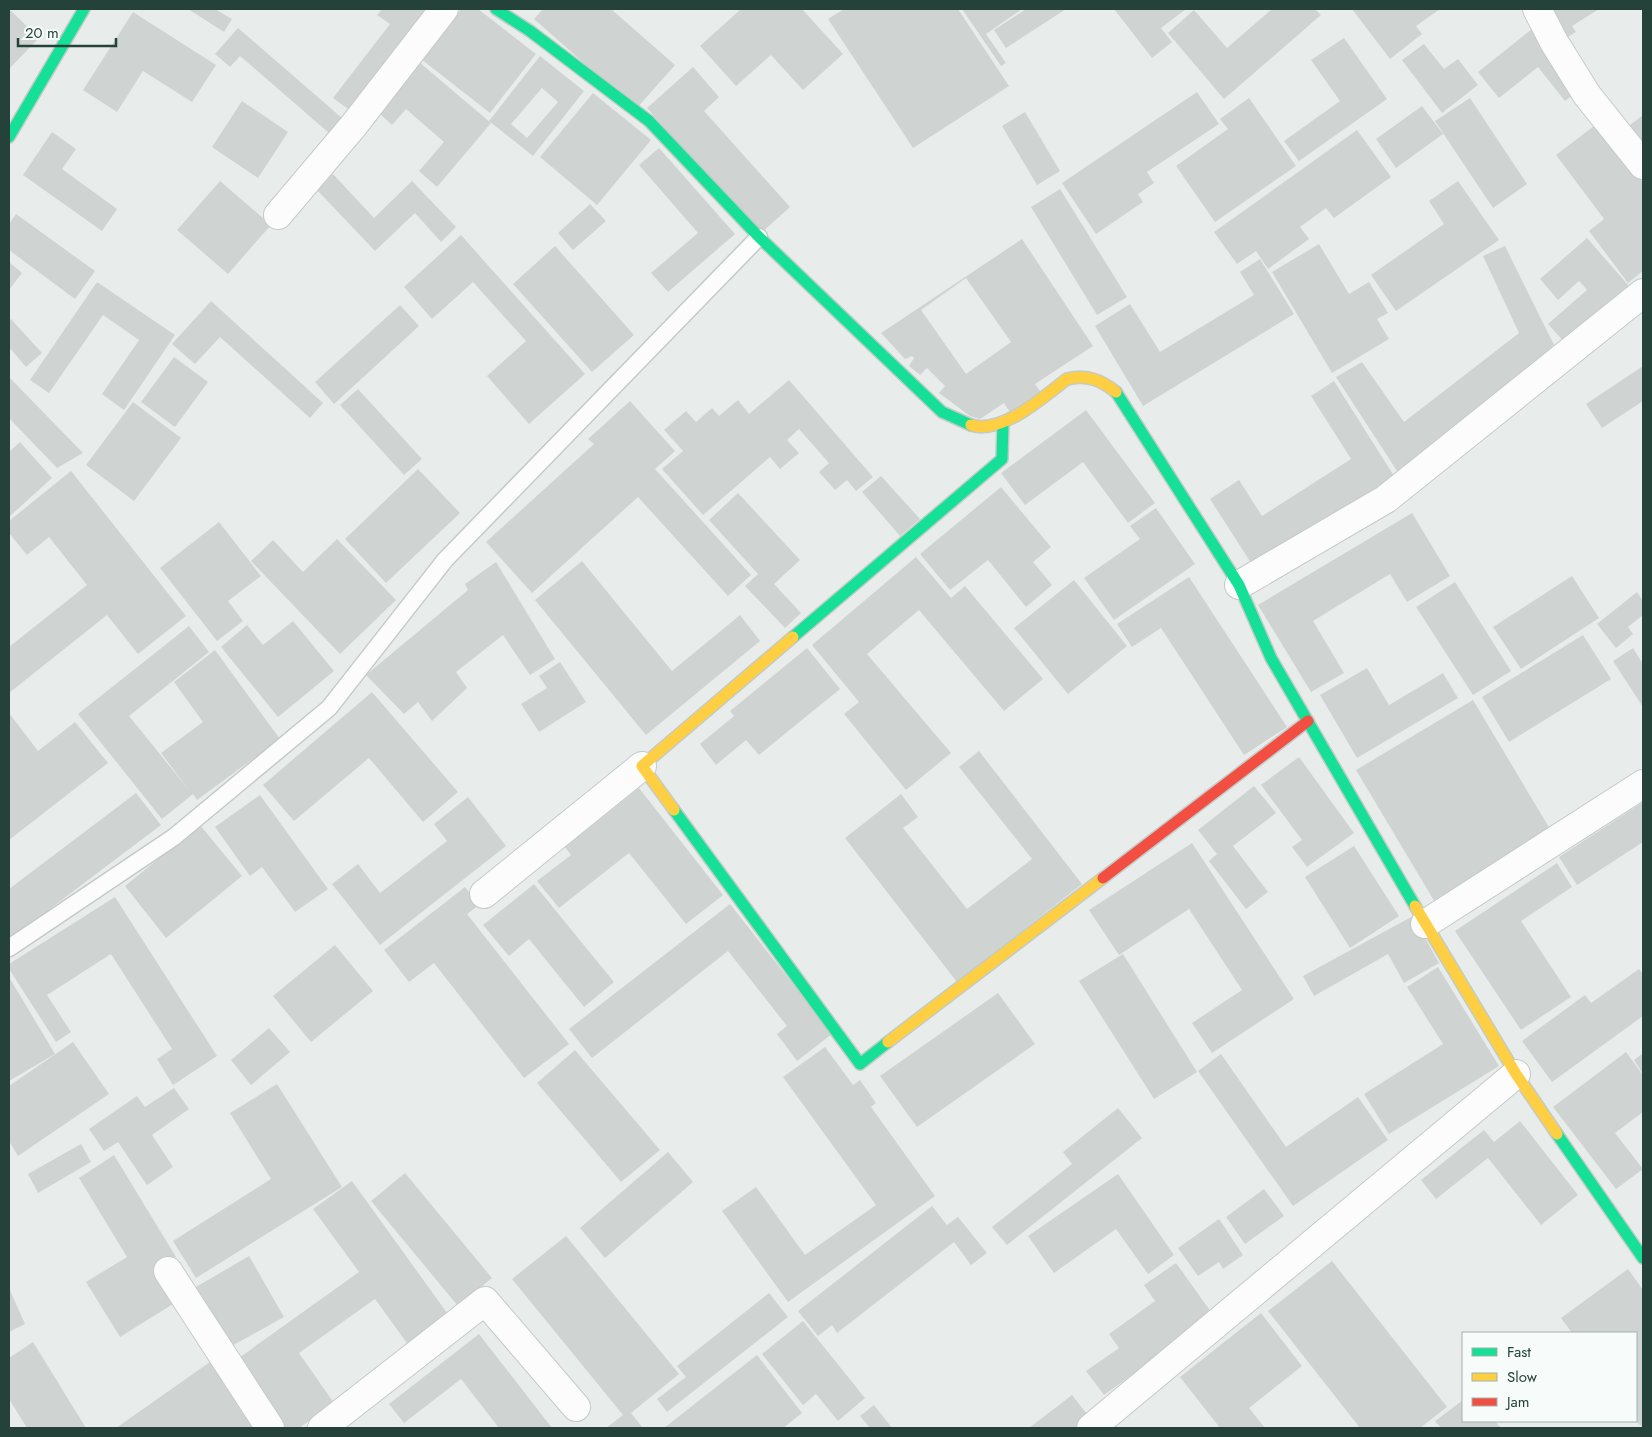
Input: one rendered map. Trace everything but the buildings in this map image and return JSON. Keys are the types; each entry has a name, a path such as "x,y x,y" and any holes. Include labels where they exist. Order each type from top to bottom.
{"street":[{"path":"9,137 84,9"},
{"path":"278,215 354,125 444,9"},
{"path":"496,9 530,31 649,121 759,237 942,412 971,426 987,428 1002,423 1067,379 1077,376 1090,377 1110,387 1120,396 1239,585 1271,658 1425,924 1516,1074 1643,1258"},
{"path":"1536,9 1587,95 1643,165"},
{"path":"1239,585 1386,499 1643,293"},
{"path":"484,894 642,766 1002,460 1002,423"},
{"path":"642,766 860,1064 1308,721"},
{"path":"1425,924 1643,784"},
{"path":"1091,1428 1516,1074"},
{"path":"168,1271 266,1427"},
{"path":"322,1428 485,1301 576,1407"}],"lane":[{"path":"9,948 174,837 329,708 445,560 759,237"}],"traffic: fast":[{"path":"9,137 84,9"},
{"path":"496,9 530,31 649,121 759,237 942,412 971,425"},
{"path":"1116,392 1239,585 1271,658 1415,906"},
{"path":"793,637 1002,459 1003,423"},
{"path":"674,810 860,1064 888,1042"},
{"path":"1557,1134 1643,1258"}],"traffic: slow":[{"path":"971,425 983,427 1009,420 1067,379 1081,377 1093,379 1105,384 1116,392"},
{"path":"674,810 642,766 793,637"},
{"path":"888,1042 1103,878"},
{"path":"1415,906 1516,1074 1557,1134"}],"traffic: jam":[{"path":"1103,878 1308,721"}]}
